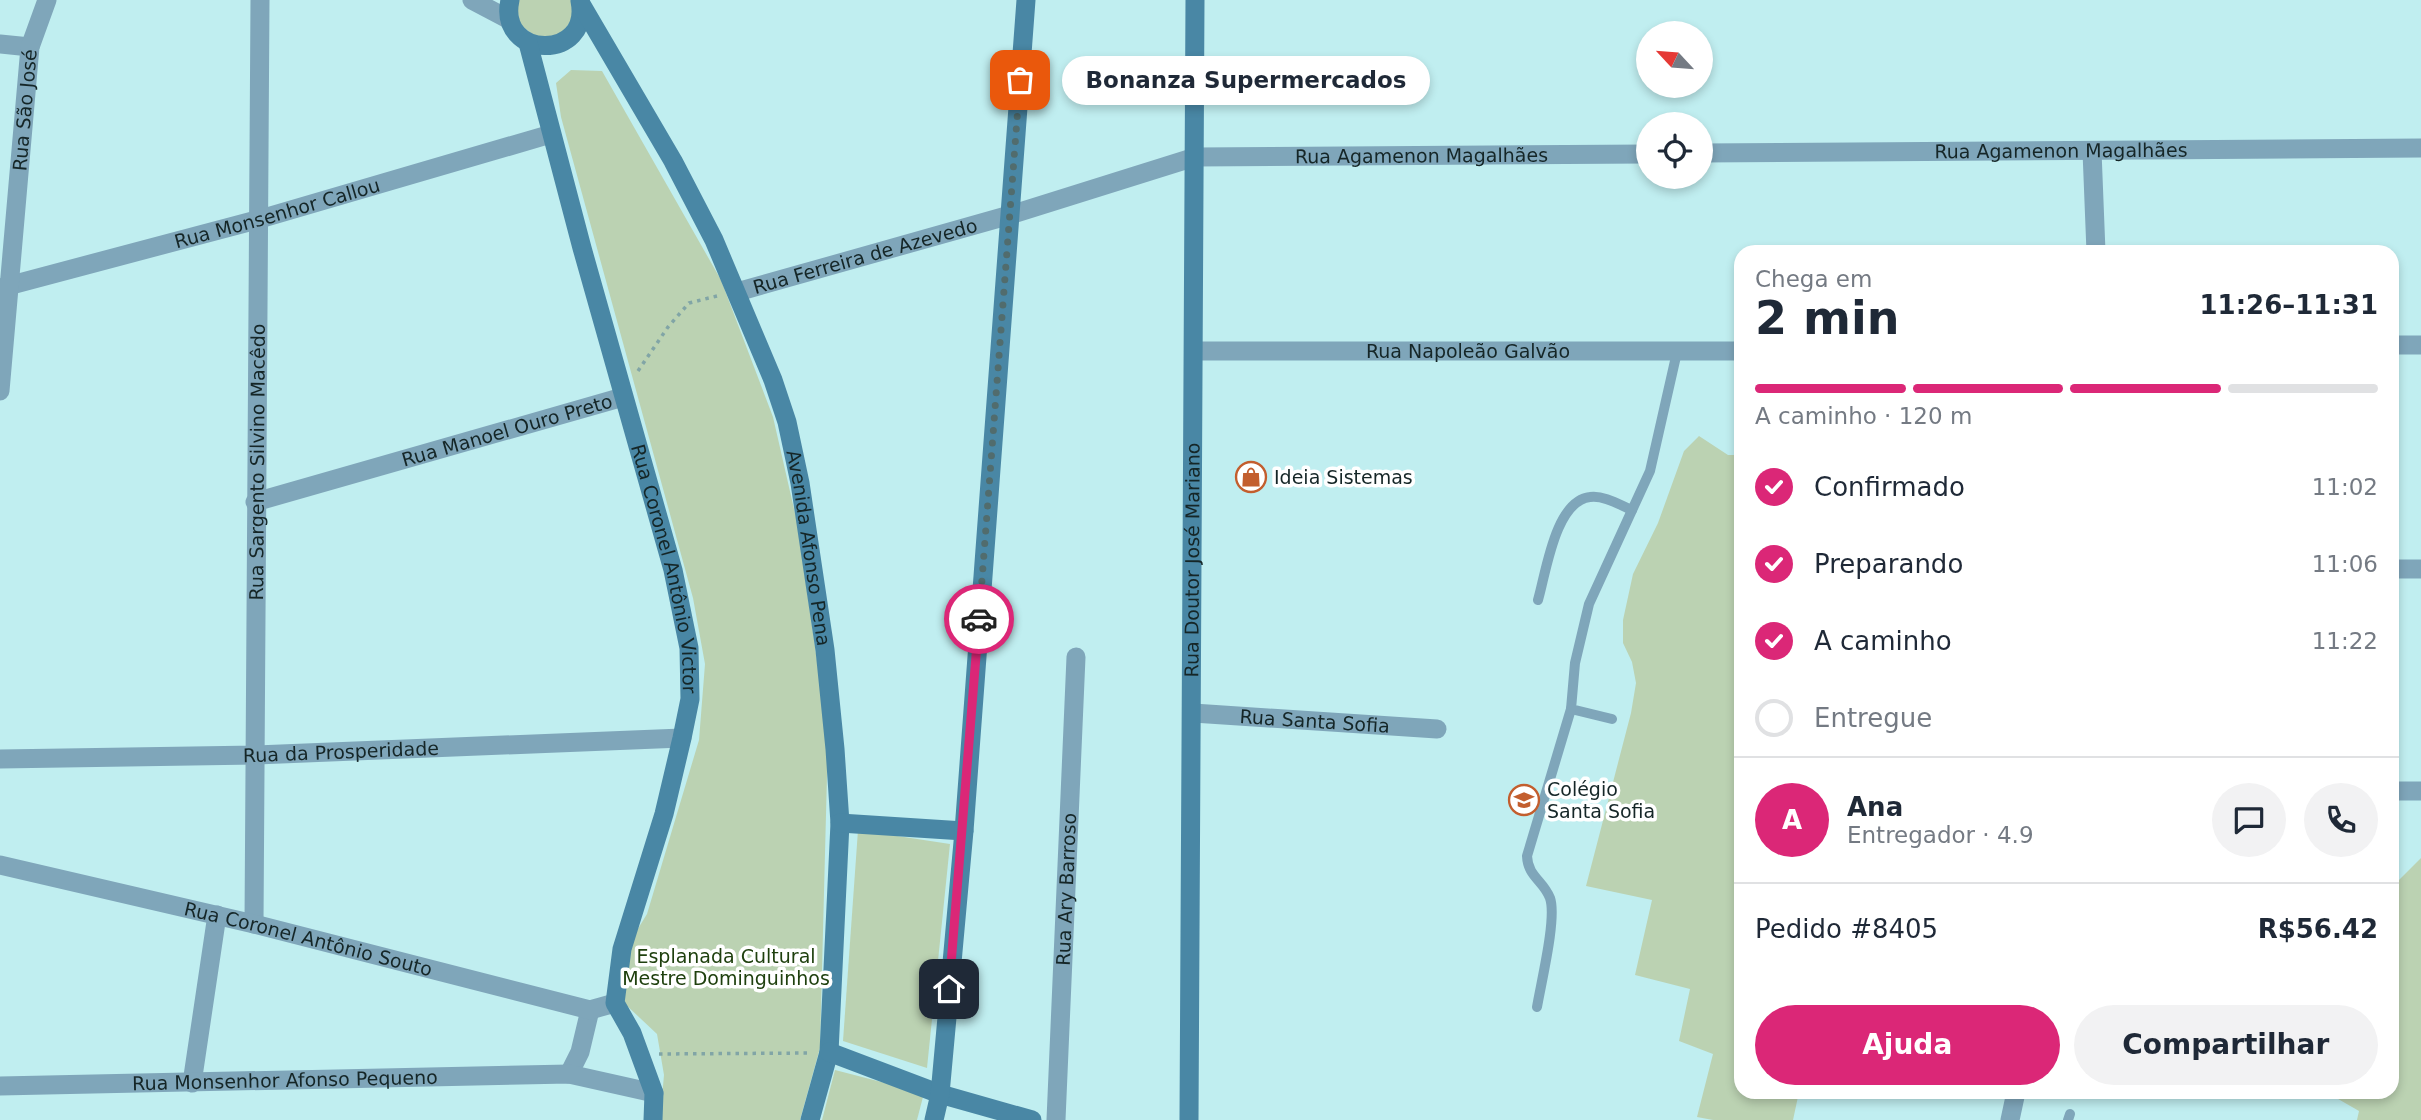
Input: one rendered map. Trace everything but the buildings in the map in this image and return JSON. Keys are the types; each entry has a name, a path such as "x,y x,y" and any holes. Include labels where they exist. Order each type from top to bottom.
{"main road":[{"path":"510,0 509,20 514,29 528,43 551,46 571,36 578,27 584,8"},
{"path":"934,1120 940,1094 964,831 1026,0"},
{"name":"Rua Doutor José Mariano","path":"1189,1120 1195,0"},
{"name":"Avenida Afonso Pena","path":"584,8 673,161 714,240 780,401 800,483 825,650 840,823 823,1053 810,1120"},
{"name":"Rua Coronel Antônio Victor","path":"528,43 623,397 673,570 685,623 691,674 690,699 682,738 664,814 622,949 615,1003"},
{"path":"840,823 964,831"},
{"path":"615,1003 640,1054 654,1093 653,1120"},
{"path":"823,1053 940,1094 1032,1120"}],"street":[{"name":"Rua São José","path":"0,391 4,287 30,47 47,0"},
{"name":"Rua Sargento Silvino Macêdo","path":"254,924 260,0"},
{"path":"472,0 509,20"},
{"path":"0,44 30,47"},
{"name":"Rua Monsenhor Callou","path":"4,287 260,219 551,134"},
{"name":"Rua Agamenon Magalhães","path":"1713,153 2421,148"},
{"path":"2092,151 2095,245"},
{"name":"Rua Agamenon Magalhães","path":"1195,156 1636,154"},
{"name":"Rua Ferreira de Azevedo","path":"737,292 1010,215 1195,156"},
{"path":"2399,345 2421,345"},
{"name":"Rua Napoleão Galvão","path":"1195,351 1734,351"},
{"name":"Rua Manoel Ouro Preto","path":"255,502 623,397"},
{"path":"2399,569 2421,569"},
{"name":"Rua Ary Barroso","path":"1056,1120 1076,657"},
{"name":"Rua Santa Sofia","path":"1193,713 1437,729"},
{"name":"Rua da Prosperidade","path":"0,759 256,755 682,738"},
{"path":"2399,791 2421,791"},
{"name":"Rua Coronel Antônio Souto","path":"0,865 254,924 590,1010 615,1003"},
{"path":"192,1083 216,915"},
{"path":"569,1074 580,1052 590,1010"},
{"name":"Rua Monsenhor Afonso Pequeno","path":"0,1086 569,1074 654,1093"},
{"path":"2010,1120 2014,1099"}],"lane":[{"path":"1537,1007 1552,917 1550,900 1528,868 1527,856 1571,709 1575,663 1588,604 1650,471 1677,352"},
{"path":"1538,600 1556,534 1565,514 1576,503 1590,497 1598,498 1632,510"},
{"path":"1571,709 1612,719"}],"path":[{"name":"Rua Manoel Ouro Preto","path":"623,397 644,361 678,314 689,303 716,296"},
{"path":"640,1054 823,1053"}],"green space":[{"path":"517,0 575,0 576,12 563,33 539,39 519,24"},
{"name":"Esplanada Cultural Mestre Dominguinhos","path":"571,70 602,71 721,280 773,417 797,522 828,737 820,1048 800,1120 660,1120 664,1075 657,1034 624,1003 628,945 647,914 699,740 705,664 693,598 561,117 556,83"},
{"path":"1699,436 1728,455 1734,455 1734,1099 1798,1099 1793,1120 1713,1120 1697,1117 1713,1054 1679,1041 1690,989 1635,975 1652,900 1586,886 1631,713 1636,683 1632,662 1623,643 1623,620 1633,574 1658,523 1684,451"},
{"path":"858,830 950,844 927,1068 843,1041"},
{"path":"2421,858 2421,1120 2357,1120 2359,1111 2338,1099 2399,1099 2399,880"},
{"path":"835,1070 924,1093 917,1120 822,1120"}],"way so far":[{"path":"979,619 1020,80"}],"place":[{"name":"Bonanza Supermercados","path":"1020,80"},
{"name":"Ideia Sistemas","path":"1251,477"},
{"name":"Colégio Santa Sofia","path":"1524,800"}],"route":[{"path":"949,989 964,831 979,619"}]}
